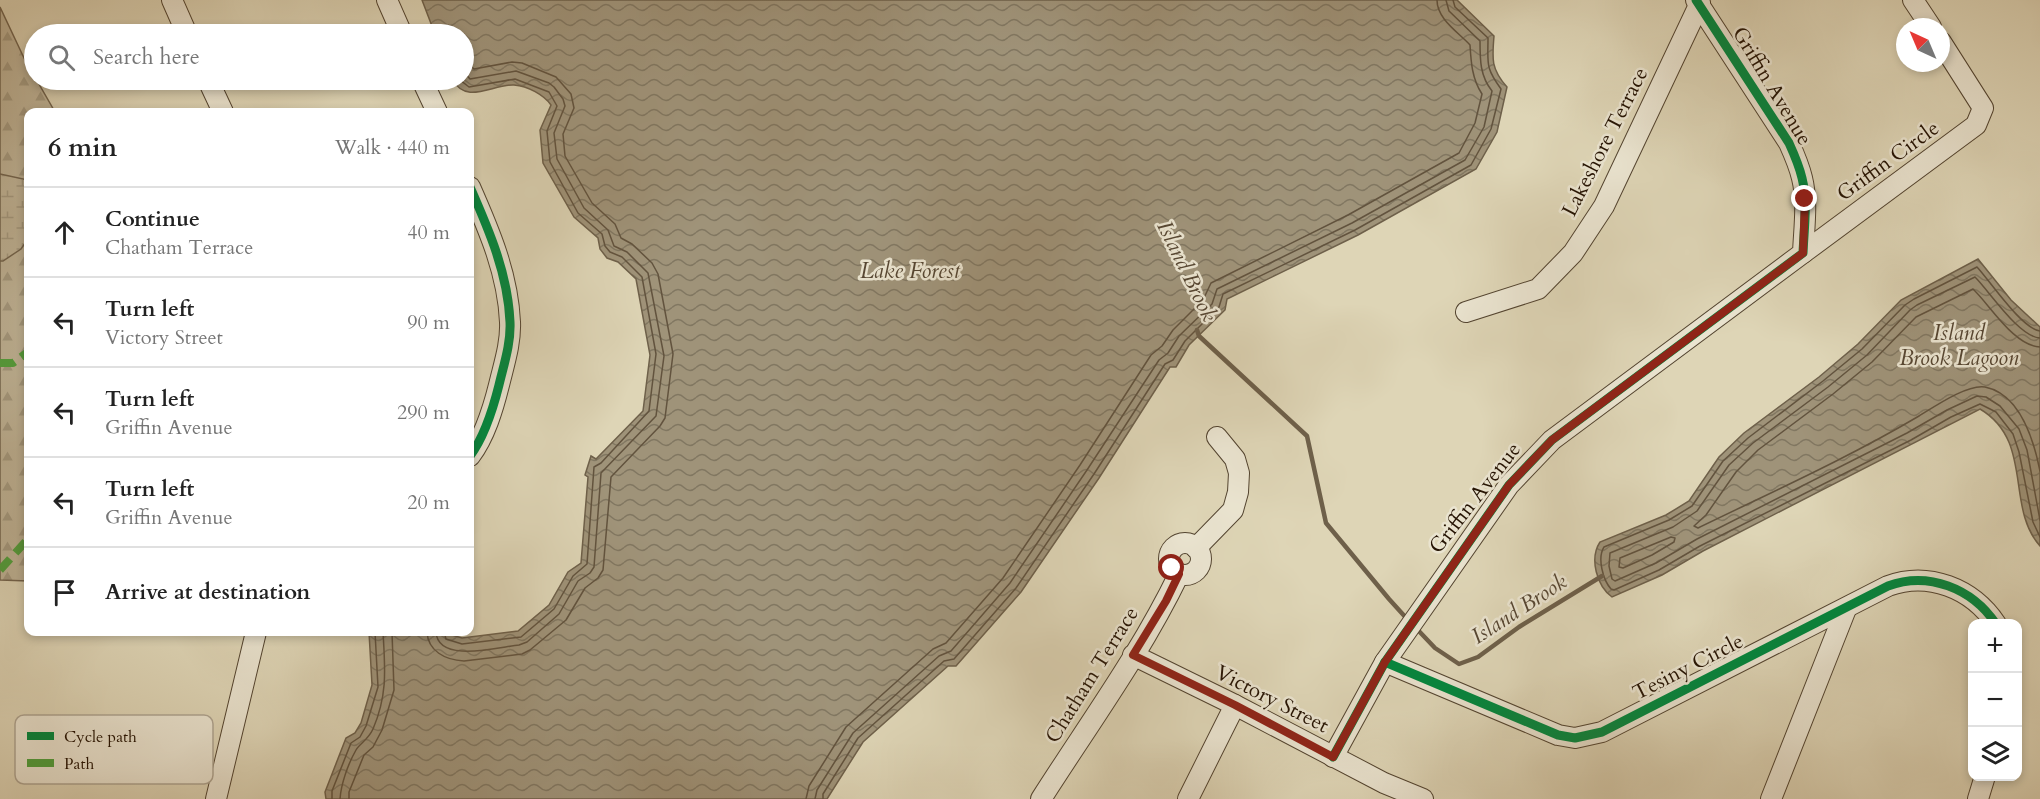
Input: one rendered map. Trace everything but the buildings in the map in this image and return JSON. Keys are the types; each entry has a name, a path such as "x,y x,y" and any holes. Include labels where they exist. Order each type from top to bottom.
{"street":[{"path":"172,0 183,24"},
{"path":"387,0 398,24"},
{"path":"1913,0 1925,18"},
{"name":"Griffin Avenue","path":"1333,757 1385,662 1509,485 1552,440 1803,253 1805,199 1803,178 1798,163 1789,143 1698,2"},
{"name":"Lakeshore Terrace","path":"1466,312 1538,289 1573,253 1604,206 1698,2"},
{"name":"Griffin Circle","path":"1803,253 1967,134 1976,125 1983,108 1950,56"},
{"path":"213,90 221,108"},
{"path":"426,90 434,108"},
{"path":"474,197 502,269 510,323 508,350 495,401 474,451"},
{"name":"Chatham Terrace","path":"1041,799 1166,601 1179,574 1170,565 1170,552 1176,546 1184,543 1196,548 1233,510 1238,492 1239,473 1235,459 1217,437"},
{"name":"Tesiny Circle","path":"1385,662 1558,735 1583,737 1602,732 1903,580 1920,579 1941,583 1959,590 1993,619"},
{"path":"1771,799 1846,609"},
{"path":"216,799 255,636"},
{"name":"Victory Street","path":"1133,655 1384,783 1423,799"},
{"path":"1188,799 1235,705"},
{"path":"1978,799 1984,781"}],"green space":[{"path":"0,7 24,58 24,90 42,90 53,108 24,108 24,581 0,580"},
{"path":"0,174 24,179 24,245 21,249 0,261"}],"water":[{"name":"Lake Forest","path":"422,0 1457,0 1494,36 1495,69 1507,87 1497,132 1476,169 1358,235 1227,299 1225,310 1189,345 1176,367 1170,367 1099,478 1021,592 956,666 948,666 863,742 827,799 326,799 325,792 346,738 355,733 361,723 372,685 369,636 455,636 462,638 518,631 549,605 568,572 581,563 588,477 585,475 591,456 596,459 643,411 650,355 636,279 618,262 607,258 600,249 598,238 574,217 543,163 540,130 551,105 535,92 514,85 472,92 463,90 474,90 474,24 431,24"},
{"name":"Island Brook Lagoon","path":"1978,259 2011,300 2040,327 2040,546 2023,513 2013,456 2007,438 1997,422 1980,409 1703,551 1662,575 1612,597 1607,592 1596,572 1595,556 1600,542 1666,515 1689,501 1719,457 1744,433 1819,377 1858,344 1901,300"}],"waterway":[{"name":"Island Brook","path":"1197,330 1199,336 1307,436 1326,523 1408,620"},
{"name":"Island Brook","path":"1416,628 1435,648 1459,664 1478,657 1519,627 1602,576"}],"marked path":[{"path":"0,363 13,363 24,355"},
{"path":"0,570 24,543"}],"cycle path":[{"path":"1333,757 1385,662 1509,485 1552,440 1803,253 1805,196 1795,155 1696,0"},
{"path":"474,197 490,236 506,287 510,330 507,354 497,394 484,431 474,450"},
{"path":"1385,662 1558,735 1575,738 1602,732 1888,586 1918,581 1948,586 1975,601 1992,619"}],"route":[{"path":"1172,568 1179,574 1166,601 1133,655 1333,757 1385,662 1509,485 1552,440 1803,253 1805,199"}]}
